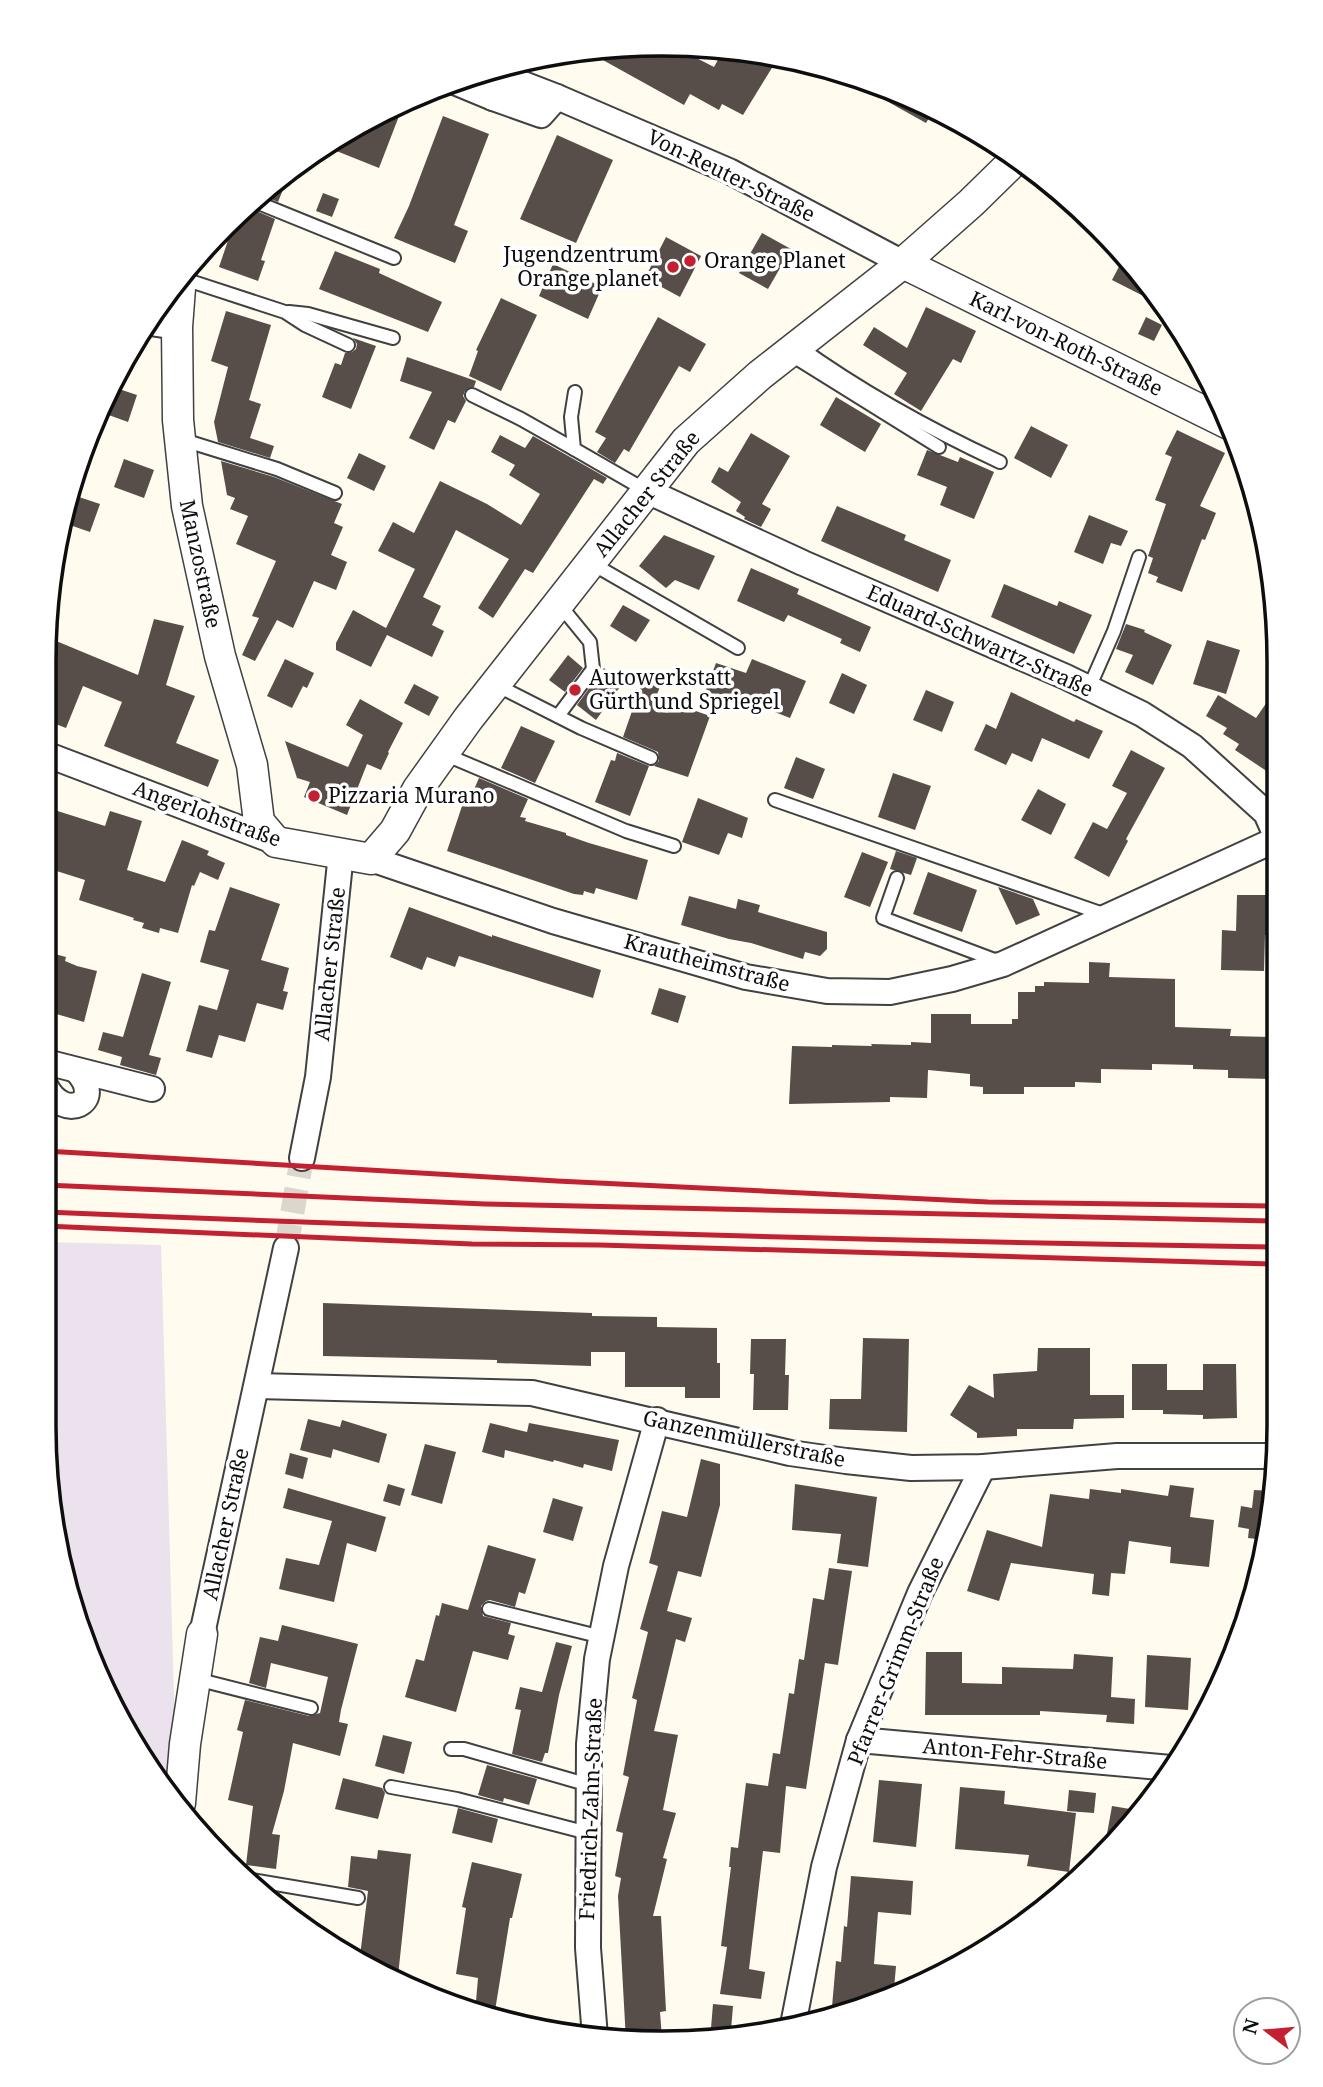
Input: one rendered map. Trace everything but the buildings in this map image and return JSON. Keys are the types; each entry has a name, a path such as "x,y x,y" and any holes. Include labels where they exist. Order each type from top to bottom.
{"street":[{"name":"Von-Reuter-Straße","path":"498,80 541,115 557,97 729,171 903,263"},
{"name":"Allacher Straße","path":"371,859 395,831 418,789 494,684 687,441 718,411 793,349 903,263 1009,166"},
{"name":"Karl-von-Roth-Straße","path":"903,263 1215,417"},
{"name":"Manzostraße","path":"164,325 187,506 220,656 253,765 259,822 276,842"},
{"name":"Eduard-Schwartz-Straße","path":"647,491 1142,714 1192,746 1267,815"},
{"name":"Angerlohstraße","path":"56,758 276,842 371,859"},
{"name":"Krautheimstraße","path":"371,859 553,921 746,977 827,991 890,992 952,979 1003,964 1267,844"},
{"name":"Allacher Straße","path":"302,1158 318,1077 341,853"},
{"path":"56,1065 152,1089"},
{"path":"56,1101 66,1107 76,1106 84,1100 89,1092 87,1082 78,1072"},
{"name":"Allacher Straße","path":"181,1794 185,1744 202,1634 286,1248"},
{"name":"Ganzenmüllerstraße","path":"257,1386 532,1393 790,1452 911,1468 982,1467 1117,1456 1266,1456"},
{"name":"Friedrich-Zahn-Straße","path":"595,2027 588,1948 588,1833 589,1744 597,1659 616,1566 657,1420"},
{"name":"Pfarrer-Grimm-Straße","path":"795,2015 824,1867 859,1740 920,1593 982,1467"},
{"name":"Anton-Fehr-Straße","path":"859,1740 1161,1767"}],"lane":[{"path":"263,205 394,258"},
{"path":"192,280 285,312 305,325 348,345"},
{"path":"285,312 308,314 393,338"},
{"path":"793,349 939,447"},
{"path":"793,349 883,403 1000,462"},
{"path":"575,392 571,417 575,449"},
{"path":"472,395 522,419 647,491"},
{"path":"180,439 267,465 335,493"},
{"path":"1088,688 1114,631 1139,557"},
{"path":"590,563 738,648"},
{"path":"558,716 593,669 590,642 559,604"},
{"path":"494,684 651,758"},
{"path":"443,753 626,831 674,846"},
{"path":"775,800 1110,916"},
{"path":"897,878 883,918 1003,964"},
{"path":"489,1609 602,1637"},
{"path":"195,1678 311,1708"},
{"path":"452,1749 464,1749 589,1785"},
{"path":"391,1787 457,1798 588,1833"},
{"path":"263,1882 358,1898"}],"shaded area":[{"path":"56,1242 161,1245 177,1788 158,1762 118,1693 88,1620 68,1544 57,1465"}],"tunnel":[{"path":"286,1248 302,1158"}],"railway":[{"path":"56,1152 557,1181 988,1202 1267,1206"},
{"path":"56,1185 485,1204 1267,1221"},
{"path":"56,1212 660,1234 1267,1247"},
{"path":"56,1226 472,1244 599,1245 1267,1264"}],"place":[{"name":"Orange Planet","path":"690,261"},
{"name":"Jugendzentrum Orange planet","path":"673,267"},
{"name":"Autowerkstatt Gürth und Spriegel","path":"575,690"},
{"name":"Pizzaria Murano","path":"314,796"}]}
